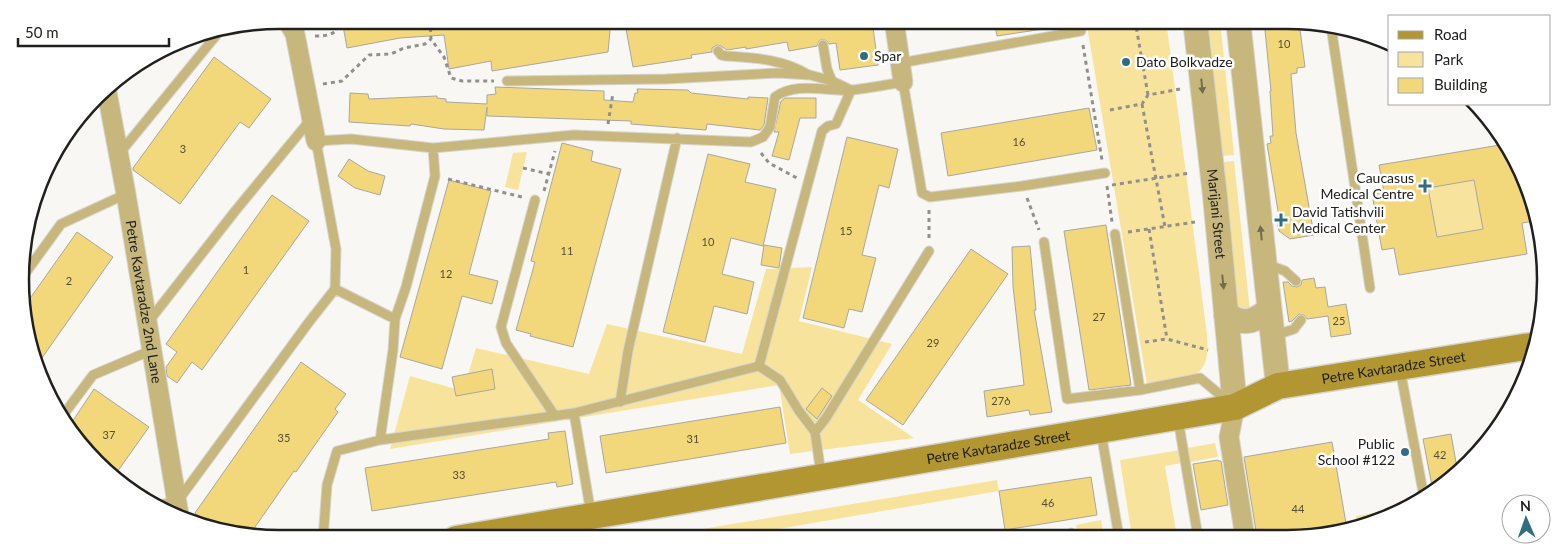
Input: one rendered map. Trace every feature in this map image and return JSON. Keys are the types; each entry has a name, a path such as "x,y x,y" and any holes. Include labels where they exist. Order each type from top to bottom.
{"main road":[{"name":"Petre Kavtaradze Street","path":"509,530 1235,407 1278,386 1528,346"}],"street":[{"path":"291,29 316,141"},
{"path":"895,29 903,82"},
{"name":"Marijani Street","path":"1196,29 1235,407"},
{"path":"1239,29 1278,386"},
{"name":"Petre Kavtaradze 2nd Lane","path":"108,97 126,194 178,508"},
{"path":"1226,314 1233,319 1246,322 1258,319 1269,310"},
{"path":"1235,407 1230,437 1244,530"}],"lane":[{"path":"900,63 1084,30"},
{"path":"1332,33 1370,288"},
{"path":"119,154 215,37"},
{"path":"823,45 827,69 832,81"},
{"path":"718,51 726,56 775,61 794,66 810,75"},
{"path":"507,81 666,78 778,73 810,75 832,81 851,90"},
{"path":"178,508 309,322 335,289 336,249 316,141 351,139 433,148 574,135 751,142 763,137 770,127 776,97 782,91 801,88 851,90 903,82 922,193 930,197 1022,186 1105,173"},
{"path":"759,366 822,131 828,126 836,124 851,90"},
{"path":"148,324 236,210 312,119"},
{"path":"620,402 628,351 677,138"},
{"path":"380,440 393,350 395,319 406,287 435,176 433,148"},
{"path":"29,268 61,224 126,194"},
{"path":"535,200 501,327 506,343 555,416"},
{"path":"1114,234 1140,390"},
{"path":"1044,242 1067,399 1140,390 1200,378 1235,407"},
{"path":"815,432 826,418 929,251"},
{"path":"1264,263 1285,271 1296,281"},
{"path":"335,289 395,319"},
{"path":"1272,336 1294,329 1301,320"},
{"path":"66,411 93,375 152,350"},
{"path":"324,530 327,485 337,451 380,440 574,413 759,366 780,380 799,411 815,432 822,477"},
{"path":"1399,367 1423,490"},
{"path":"574,413 591,516"},
{"path":"1178,417 1197,530"},
{"path":"1101,430 1118,530"}],"path":[{"path":"300,29 330,36 337,29"},
{"path":"430,29 431,40 444,57 451,78 462,81 507,81"},
{"path":"1090,29 1084,30 1114,234 1195,222"},
{"path":"1136,29 1148,95 1142,104 1165,226"},
{"path":"305,87 342,82 369,55 391,54 404,48 425,44 431,40"},
{"path":"1148,95 1180,90"},
{"path":"608,126 613,99"},
{"path":"1110,110 1142,104"},
{"path":"535,200 544,191 559,136"},
{"path":"751,142 769,162 808,184"},
{"path":"523,168 549,174"},
{"path":"1107,186 1190,173"},
{"path":"435,176 520,196"},
{"path":"1022,186 1044,242"},
{"path":"929,251 930,197"},
{"path":"1149,229 1167,339"},
{"path":"1132,344 1167,339 1210,350"}],"green space":[{"path":"1088,29 1167,29 1207,335 1207,351 1203,366 1196,374 1147,384"},
{"path":"1209,29 1221,29 1234,155 1222,156"},
{"path":"527,152 518,190 505,187 513,153"},
{"path":"1234,161 1250,311 1238,310 1223,162"},
{"path":"1474,180 1483,229 1437,237 1428,188"},
{"path":"812,267 799,321 892,344 858,400 914,438 790,454 779,385 390,449 410,376 463,391 476,348 589,374 607,324 742,354 766,269"},
{"path":"1215,443 1218,457 1190,462 1188,448"},
{"path":"1180,450 1182,463 1165,466 1176,530 1131,530 1120,460"},
{"path":"997,480 999,491 772,530 696,530"},
{"path":"1380,512 1357,520 1356,516"},
{"path":"1101,520 1103,530 1077,530 1076,525"}],"building":[{"path":"344,29 610,29 608,52 492,71 491,61 449,69 444,35 400,38 347,48"},
{"path":"626,29 873,29 878,65 840,70 836,43 829,44 822,39 817,46 789,51 787,42 746,49 746,47 727,50 717,45 712,48 712,52 691,55 692,58 633,67"},
{"path":"996,29 1043,29 997,36"},
{"path":"1265,29 1300,29 1305,67 1297,68 1297,73 1291,74 1296,133 1314,235 1290,239 1279,231 1276,217 1279,217 1267,144 1271,143 1270,136 1273,136"},
{"path":"214,57 271,99 249,128 240,122 180,204 133,170 133,168"},
{"path":"495,87 604,91 604,100 633,102 635,93 638,93 637,89 688,90 691,93 748,99 748,97 768,98 764,125 760,130 707,124 706,130 631,124 631,121 487,116 487,107 484,130 444,129 411,124 410,126 349,122 350,93 368,94 369,99 437,96 437,98 446,99 446,102 487,104 487,95 496,94"},
{"path":"785,98 816,98 816,118 800,118 789,160 772,156 779,132 774,132 781,101"},
{"path":"1089,108 1097,150 948,176 941,133"},
{"path":"847,137 898,149 889,188 879,185 862,255 876,258 862,312 849,309 844,328 803,318"},
{"path":"562,143 593,151 591,161 621,169 573,347 530,336 531,334 516,330 535,262 531,261"},
{"path":"1498,145 1518,184 1529,215 1530,222 1522,223 1527,254 1399,275 1394,248 1382,250 1372,194 1384,192 1379,165","holes":["1474,180 1483,229 1437,237 1428,188"]},
{"path":"708,154 750,164 745,182 776,189 763,246 731,238 722,274 754,282 747,314 714,306 705,342 663,332"},
{"path":"349,159 368,171 385,176 380,195 355,188 338,176"},
{"path":"449,180 491,191 469,274 498,281 492,304 462,296 442,369 400,357"},
{"path":"272,195 309,221 202,370 192,362 177,383 167,376 166,367 177,352 166,344"},
{"path":"1106,225 1131,385 1089,390 1064,231"},
{"path":"77,232 113,257 42,359 37,344 29,299"},
{"path":"764,245 782,248 779,268 761,265"},
{"path":"1030,246 1036,310 1034,310 1052,412 1030,415 1029,410 987,417 984,391 1024,385 1013,286 1012,247"},
{"path":"971,249 1008,274 903,425 866,400"},
{"path":"1314,278 1316,288 1325,287 1328,307 1346,304 1351,334 1331,337 1328,316 1307,319 1304,315 1299,314 1289,322 1283,282 1288,282 1292,286 1297,287 1301,285 1302,280"},
{"path":"301,362 346,394 335,409 338,412 254,529 215,522 202,518 195,513"},
{"path":"492,369 495,389 456,396 452,377"},
{"path":"822,388 832,396 817,419 806,409"},
{"path":"94,389 149,427 118,471 91,445 73,421"},
{"path":"780,407 786,443 606,473 600,436"},
{"path":"565,431 573,484 557,487 556,482 372,511 365,468 549,439 548,433"},
{"path":"1451,434 1456,464 1432,484 1423,439"},
{"path":"1332,442 1346,523 1303,530 1256,530 1244,457"},
{"path":"1221,461 1228,505 1201,510 1193,464"},
{"path":"1091,477 1097,515 1005,530 999,491"}],"place":[{"name":"Spar","path":"864,56"},
{"name":"Dato Bolkvadze","path":"1126,62"},
{"name":"Caucasus Medical Centre","path":"1425,186"},
{"name":"David Tatishvili Medical Center","path":"1281,220"},
{"name":"Public School #122","path":"1405,452"}]}
